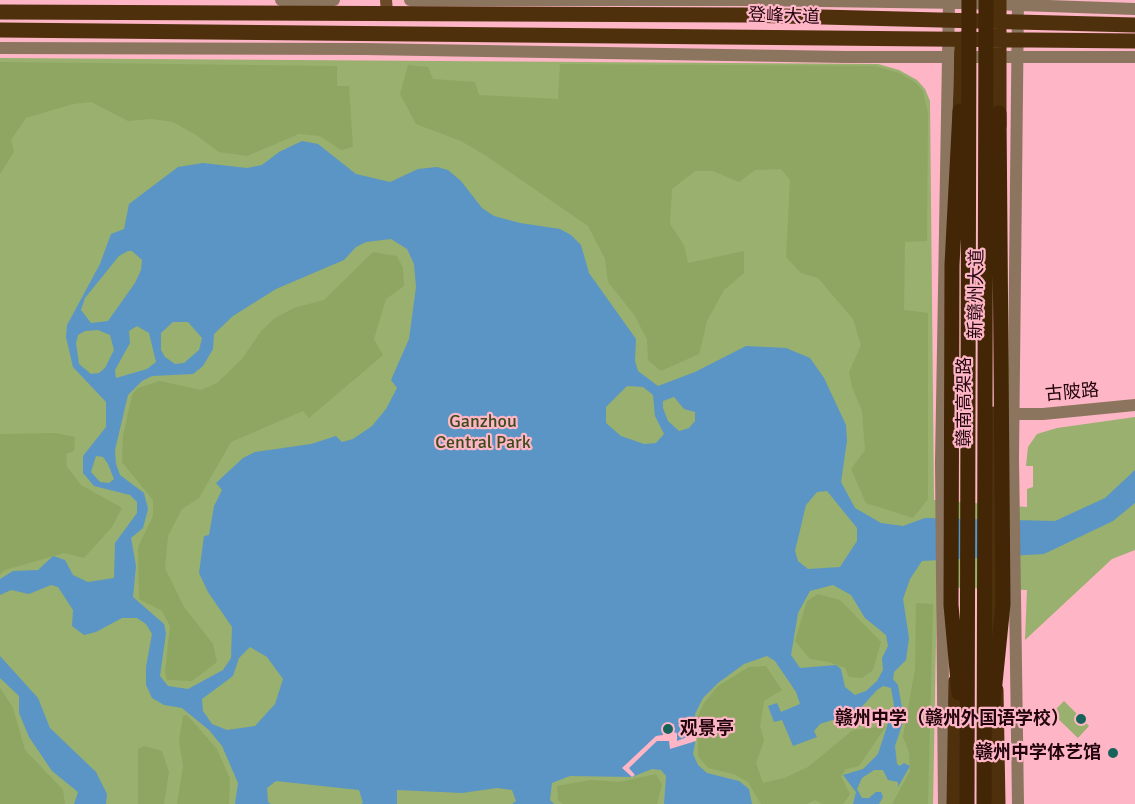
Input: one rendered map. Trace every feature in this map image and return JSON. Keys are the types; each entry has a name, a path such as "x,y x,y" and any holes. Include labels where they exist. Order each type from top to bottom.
{"highway":[{"name":"赣南高架路","path":"958,1 967,804"},
{"name":"赣南高架路","path":"984,804 994,1"},
{"path":"960,111 952,265 951,604 967,785"},
{"path":"984,787 1003,604 999,113"}],"main road":[{"name":"新赣州大道","path":"954,804 950,605 958,461 960,111 955,56 958,1"},
{"name":"新赣州大道","path":"994,1 998,21 999,56 994,457 998,804"},
{"name":"登峰大道","path":"0,12 386,6 1135,25"},
{"name":"登峰大道","path":"0,30 735,35 1135,41"}],"street":[{"path":"281,0 334,0"},
{"path":"410,0 994,1 1135,9"},
{"path":"1018,2 1013,414 1013,601 1018,804"},
{"path":"0,48 364,49 846,57 1135,57"},
{"path":"944,804 950,605 941,463 945,162 955,56"},
{"name":"古陂路","path":"1013,414 1043,414 1135,405"}],"green space":[{"name":"Ganzhou Central Park","path":"0,58 878,64 899,70 917,80 925,89 930,101 934,500 1027,507 1027,489 1033,487 1033,466 1026,466 1028,447 1037,434 1057,428 1135,417 1135,550 1112,559 1025,640 1027,590 937,587 933,804 0,804"},
{"path":"0,62 337,66 337,86 349,86 353,147 341,150 320,136 299,134 247,156 219,152 173,122 152,119 128,121 91,102 73,104 26,118 11,140 14,152 0,174"},
{"path":"560,64 875,66 899,73 915,82 923,91 928,113 927,241 905,242 904,310 928,313 928,499 913,518 866,503 851,469 865,450 862,411 852,387 849,372 861,345 853,319 818,278 801,273 786,257 790,180 781,169 755,170 739,182 713,171 695,171 672,189 670,224 684,245 688,263 744,251 744,273 724,290 707,321 699,354 661,371 648,360 647,340 635,316 608,282 605,259 588,226 485,155 461,141 416,124 400,94 408,65 428,67 433,79 475,82 479,95 558,99"},
{"path":"373,252 397,256 403,268 404,286 386,299 374,339 383,355 309,418 303,411 231,442 199,498 182,509 168,536 165,568 184,607 213,644 217,662 192,681 167,680 165,672 170,626 162,611 139,599 138,547 153,516 153,500 122,462 123,436 132,395 138,388 160,381 201,390 217,383 242,359 262,330 275,318 294,308 324,300"},
{"path":"55,433 75,437 74,451 66,454 67,467 81,485 122,508 112,527 84,558 64,553 5,570 0,574 0,434"},
{"path":"818,594 840,600 881,642 873,670 862,678 849,677 845,668 829,662 810,659 795,641 807,601"},
{"path":"916,603 933,604 928,804 892,804 910,771 909,752 903,737 915,669"},
{"path":"766,666 782,690 764,701 760,726 764,741 756,763 763,783 784,778 808,767 853,730 886,726 859,766 846,769 841,776 850,794 843,804 822,804 815,800 807,804 761,804 748,782 734,774 708,768 698,756 698,716 704,703 718,686 749,667"},
{"path":"0,688 13,708 25,750 63,790 65,804 0,804"},
{"path":"1064,701 1089,726 1078,738 1052,713"},
{"path":"187,715 217,749 230,779 229,804 177,804 183,766 179,741 183,716"},
{"path":"144,746 162,751 169,772 164,804 138,804 138,749"},
{"path":"656,774 662,785 657,804 563,804 558,800 557,786 591,780 620,782"}],"water":[{"path":"302,141 318,144 356,174 390,182 418,169 437,167 448,170 461,181 482,208 494,216 520,223 560,229 571,235 581,245 589,273 636,339 635,361 638,371 658,386 695,372 746,346 786,348 810,358 824,378 846,425 847,441 841,482 855,508 881,523 903,526 925,518 1055,521 1105,498 1135,470 1135,503 1113,521 1044,554 922,561 910,579 903,599 909,638 906,660 894,672 893,679 898,685 904,719 895,746 897,764 900,766 904,763 910,766 898,787 898,782 888,780 883,770 874,770 862,778 857,789 862,798 869,798 876,792 881,792 883,797 879,804 853,804 856,792 843,775 863,769 878,754 894,705 891,688 883,686 857,712 820,724 814,731 817,737 793,746 782,720 774,722 768,706 777,703 781,712 800,704 796,692 775,661 767,656 744,664 718,683 703,698 695,714 697,733 693,754 698,765 707,773 739,781 749,789 752,804 664,804 666,776 661,770 652,769 632,777 570,776 552,783 550,800 554,804 512,804 516,801 512,790 497,788 462,793 397,790 397,804 361,804 363,803 359,790 276,781 267,788 268,802 271,804 235,804 238,783 222,746 209,730 182,708 164,705 152,698 146,685 146,667 152,634 146,624 137,618 122,618 96,632 84,635 72,626 73,610 58,587 51,585 29,594 11,590 0,595 0,579 13,571 38,570 53,556 65,560 73,575 88,582 114,578 115,543 137,513 137,502 130,495 94,486 83,473 83,456 106,427 106,402 73,367 66,337 67,325 100,264 111,234 124,229 129,204 178,167 203,163 247,168 262,165 279,152","holes":["391,239 407,249 414,264 416,287 409,339 391,380 397,388 386,409 372,426 353,439 342,442 336,436 311,444 255,452 243,458 216,483 222,490 214,506 209,535 204,536 199,573 208,592 232,627 231,658 223,670 188,689 168,686 160,676 166,633 164,624 133,597 136,566 131,538 143,528 148,509 144,493 120,475 116,464 115,450 128,395 142,381 152,376 193,374 203,366 213,349 214,334 233,316 276,289 344,260 356,247 366,242","132,251 142,260 141,270 135,283 108,321 91,323 81,310 85,298 119,256","173,322 188,322 202,338 199,350 184,363 175,364 165,357 161,350 161,333","137,326 149,333 156,362 147,369 116,378 115,370 130,343 129,331","98,330 110,335 114,350 105,368 99,373 91,374 79,364 76,343 78,335 85,331","627,386 643,387 653,395 655,416 664,434 656,443 644,444 621,436 606,423 606,407","674,397 684,409 695,412 695,421 689,428 679,431 668,421 663,401","96,456 103,457 108,464 114,479 109,483 100,482 91,472","827,491 857,528 857,541 840,567 808,569 798,561 795,551 806,505 817,492","833,585 851,595 865,618 886,635 888,646 882,658 883,670 877,681 866,691 855,695 845,687 841,669 836,665 800,668 791,655 798,613 810,591","250,647 267,657 283,679 275,704 255,726 227,730 212,724 203,711 202,699 233,676 239,658"]},
{"path":"0,656 38,698 50,728 96,772 107,794 106,804 74,804 78,792 52,771 29,737 19,713 19,696 0,678"}],"pier":[{"path":"664,724 674,724 673,732 677,733 677,741 697,733 696,741 670,749 669,741 657,741 629,768 635,775 632,777 622,768 656,736 663,735"}],"place":[{"name":"赣州中学（赣州外国语学校）","path":"1081,719"},
{"name":"观景亭","path":"668,729"},
{"name":"赣州中学体艺馆","path":"1113,753"}]}
